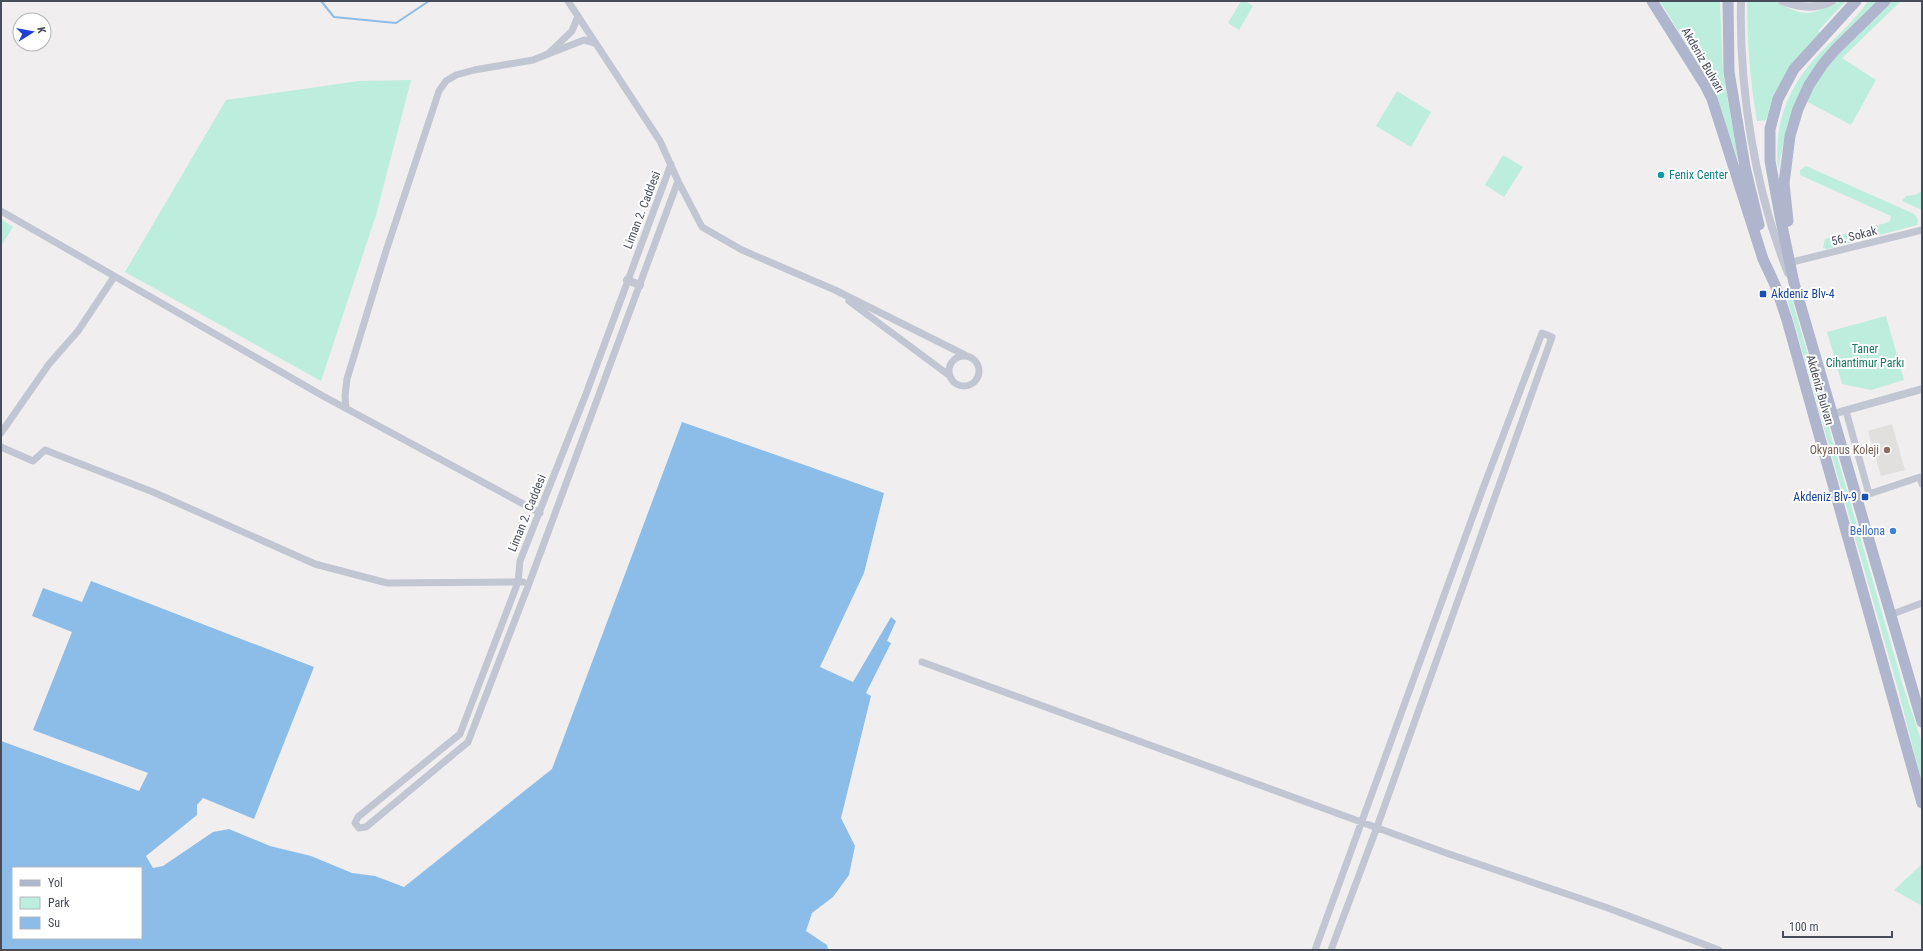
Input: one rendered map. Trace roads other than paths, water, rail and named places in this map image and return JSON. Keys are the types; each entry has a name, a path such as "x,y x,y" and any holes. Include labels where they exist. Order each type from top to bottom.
{"main road":[{"name":"Akdeniz Bulvarı","path":"1652,1 1705,85 1712,99 1763,259 1776,287 1789,327 1922,803"},
{"path":"1728,1 1729,72 1736,120 1752,199 1776,287"},
{"path":"1794,283 1770,161 1770,129 1778,99 1794,69 1856,1"},
{"path":"1794,283 1784,183 1790,136 1798,109 1809,85 1823,64 1835,50 1885,1"},
{"name":"Akdeniz Bulvarı","path":"1794,283 1922,722"}],"street":[{"path":"568,1 660,141 671,164"},
{"path":"1741,1 1741,49 1753,147 1773,228 1782,257 1794,283"},
{"path":"1782,1 1799,7 1814,6 1832,1"},
{"path":"548,54 572,31 578,16"},
{"path":"346,408 345,396 349,371 386,251 439,91 446,81 456,75 474,70 533,60 584,40 595,43"},
{"name":"Liman 2. Caddesi","path":"671,164 678,181 530,581 468,742 366,827 358,827 355,821 358,817 460,734 518,582 520,561 540,513 671,164"},
{"path":"678,181 702,227 742,250 835,290 965,355 970,356 978,363 979,373 975,382 966,386 961,386 952,380 950,376 835,290"},
{"path":"1,211 114,277 346,408 540,513"},
{"name":"56. Sokak","path":"1792,262 1922,230"},
{"path":"1,433 49,364 78,331 114,277"},
{"path":"627,280 640,285"},
{"path":"1315,950 1482,491 1542,333 1552,337 1377,827 1331,950"},
{"path":"950,376 949,366 952,361 965,355"},
{"path":"1833,414 1922,389"},
{"path":"1846,411 1869,494 1920,477 1922,484"},
{"path":"1,447 33,460 45,450 153,492 315,564 387,583 530,581"},
{"path":"543,504 556,508"},
{"path":"1890,615 1922,603"},
{"path":"922,662 1362,821 1449,854 1608,908 1719,950"},
{"path":"1330,911 1343,916"}],"water":[{"path":"682,422 884,493 864,573 820,667 853,682 891,617 896,621 887,641 891,643 866,693 871,696 841,818 855,846 849,875 833,897 812,913 806,931 827,945 828,950 1,950 1,741 139,791 148,773 33,730 72,632 32,616 43,588 82,602 91,581 314,667 254,819 203,798 197,805 197,815 146,856 153,868 163,866 213,832 229,829 270,846 311,856 352,873 375,876 404,887 552,769"}],"waterway":[{"path":"321,1 334,17 396,23 429,1"}],"place":[{"name":"Fenix Center","path":"1661,175"},
{"name":"Akdeniz Blv-4","path":"1763,294"},
{"name":"Okyanus Koleji","path":"1887,450"},
{"name":"Akdeniz Blv-9","path":"1865,497"},
{"name":"Bellona","path":"1893,531"}],"park label":[{"name":"Taner Cihantimur Parkı","path":"1865,356"}]}
